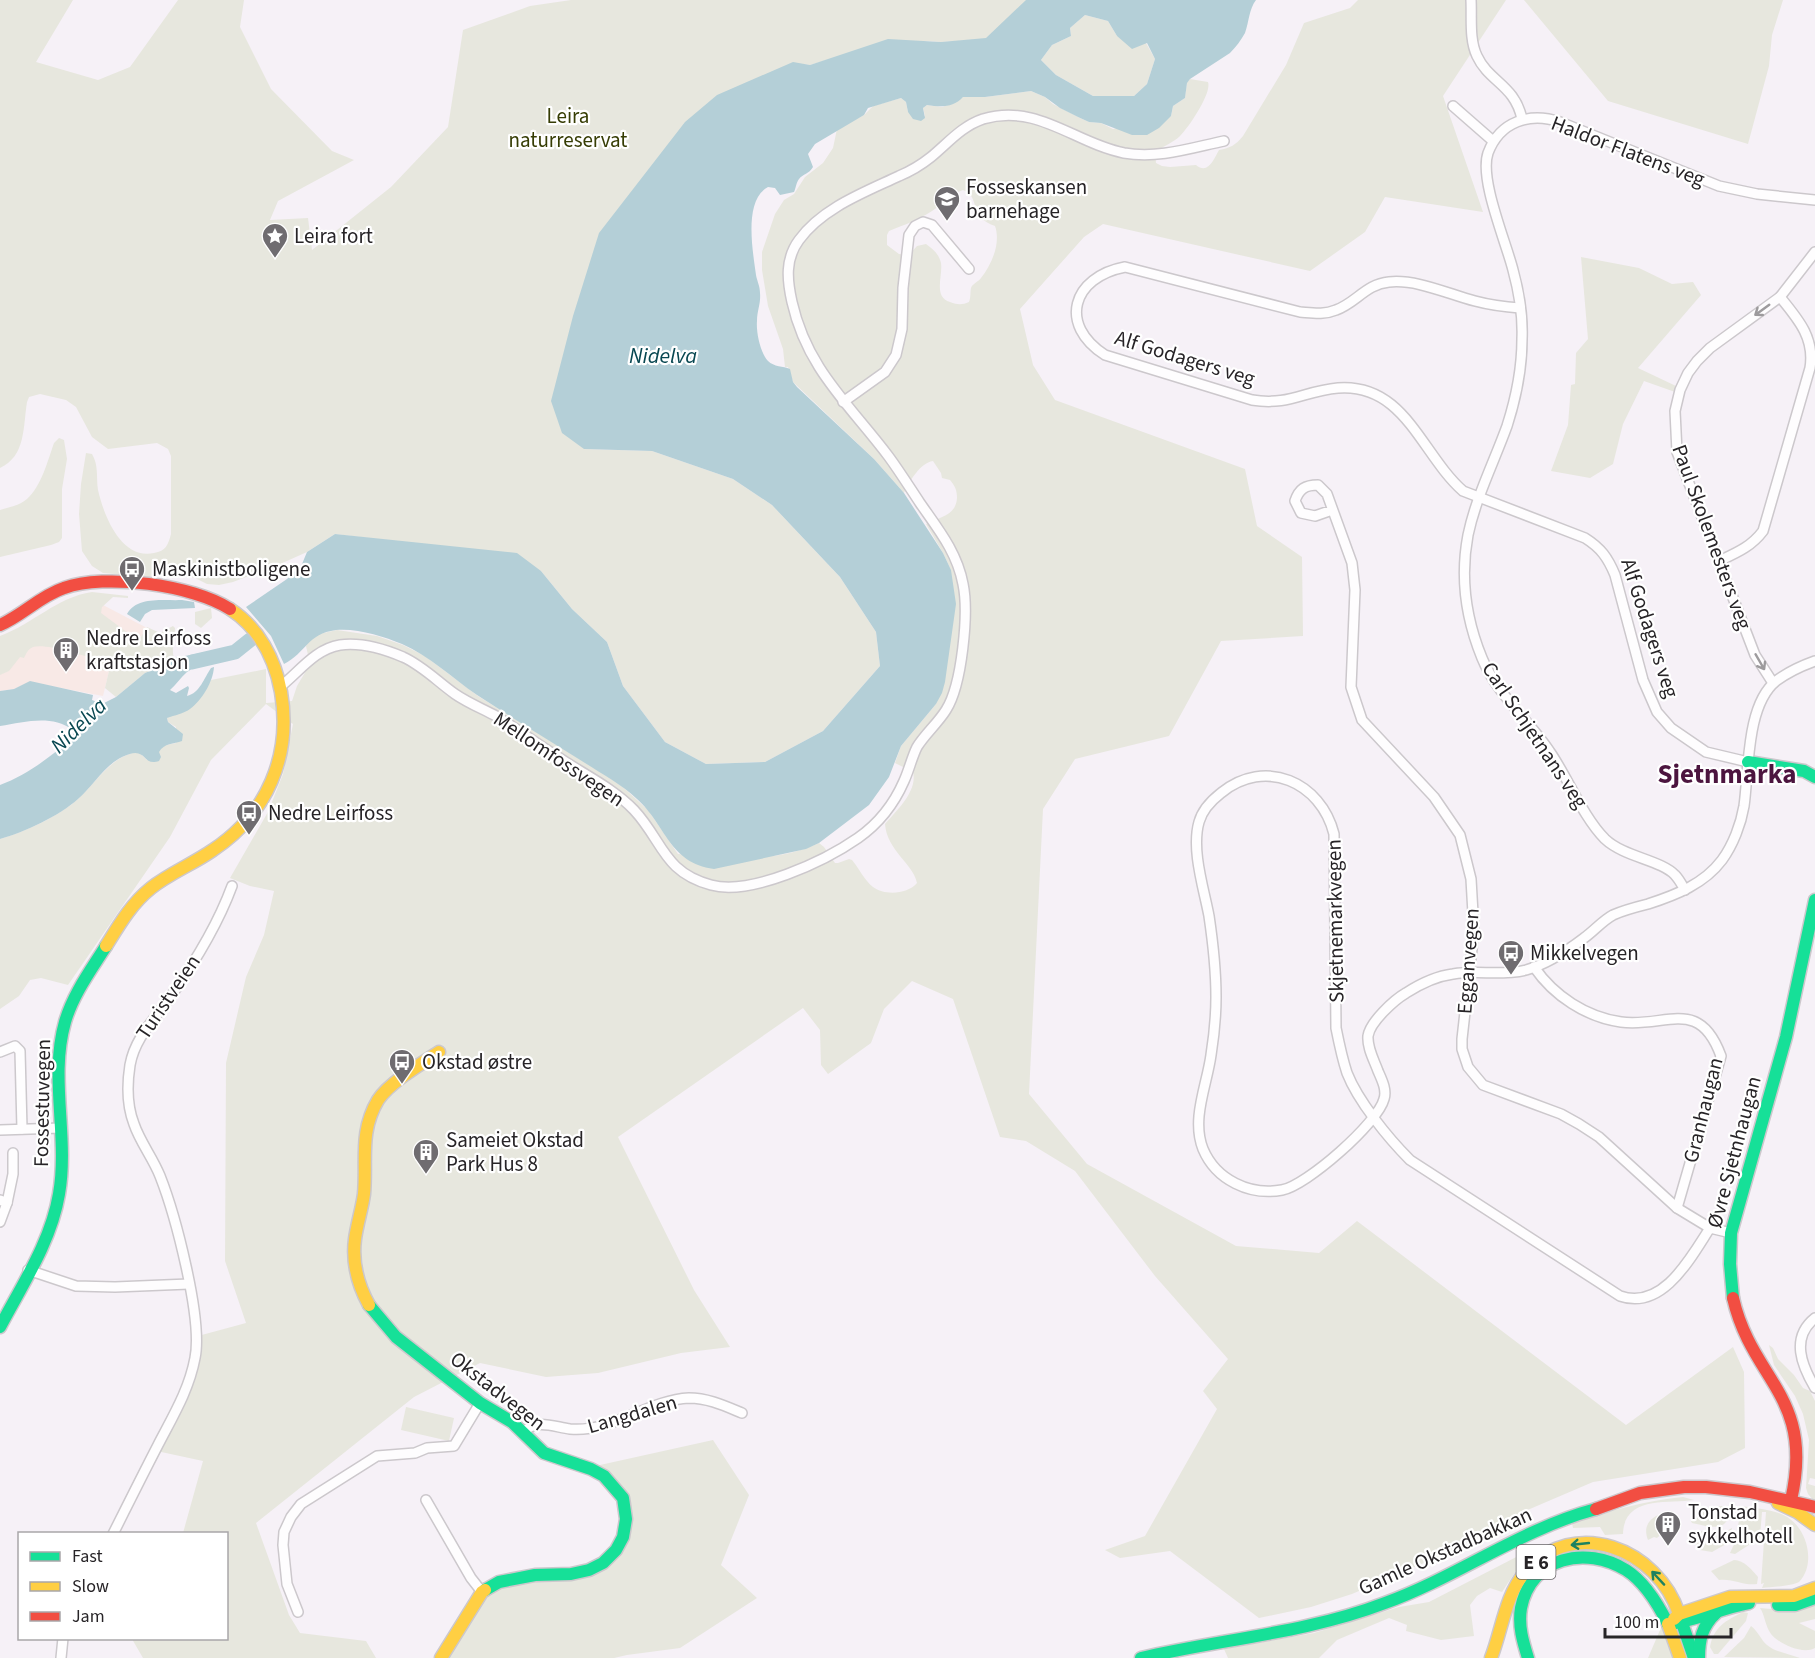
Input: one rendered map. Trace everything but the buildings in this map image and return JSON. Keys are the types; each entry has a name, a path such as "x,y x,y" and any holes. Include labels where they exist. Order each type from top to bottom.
{"main road":[{"name":"Fossestuvegen","path":"0,625 21,615 55,592 73,584 86,582 133,585 192,592 217,601 235,612 260,638 275,667 282,705 282,747 275,773 262,802 244,825 216,850 162,881 142,896 125,916 72,1002 60,1038 59,1194 50,1227 0,1327"},
{"name":"Alf Godagers veg","path":"1748,762 1804,771 1815,777"},
{"name":"Øvre Sjetnhaugan","path":"1790,1504 1801,1458 1800,1428 1785,1394 1738,1315 1730,1282 1731,1233 1786,1037 1815,900"},
{"name":"Okstadvegen","path":"439,1052 398,1080 379,1099 372,1113 364,1142 364,1194 356,1233 355,1262 358,1279 368,1304 396,1336 480,1403 512,1422 544,1453 591,1469 604,1476 623,1498 626,1510 623,1537 616,1550 603,1563 571,1574 535,1575 499,1582 482,1592"},
{"name":"Gamle Okstadbakkan","path":"1141,1658 1185,1647 1307,1625 1374,1608 1417,1590 1527,1535 1578,1514 1638,1494 1667,1489 1700,1488 1745,1491 1790,1504 1815,1507"},
{"name":"Gamle Okstadbakkan","path":"1790,1504 1815,1525"},
{"name":"E 6","path":"1491,1658 1510,1598 1524,1574 1544,1556 1568,1546 1605,1545 1636,1557 1664,1586 1676,1603 1681,1619"},
{"name":"E 6","path":"1528,1658 1520,1635 1519,1613 1522,1601 1526,1590 1542,1572 1562,1560 1589,1557 1610,1562 1625,1569 1651,1595 1668,1624"},
{"path":"1680,1658 1668,1624 1730,1597 1794,1596 1815,1588"},
{"path":"441,1658 482,1592"},
{"path":"1681,1619 1720,1611 1740,1604 1795,1605 1815,1598"},
{"path":"1699,1658 1702,1630 1706,1623 1720,1611"},
{"path":"1681,1619 1694,1658"}],"street":[{"path":"1471,0 1474,49 1482,64 1510,91 1522,119"},
{"path":"1453,106 1493,141 1487,155 1486,172 1514,271 1520,308 1522,339 1519,379 1507,424 1479,497"},
{"name":"Mellomfossvegen","path":"280,687 313,657 331,647 362,645 387,651 412,662 458,696 498,717 617,795 636,812 670,862 688,877 718,887 740,885 802,870 827,857 859,837 891,804 904,783 918,747 947,710 956,690 965,613 964,585 952,550 888,457 822,374 805,343 794,311 788,280 790,256 795,246 810,227 833,209 910,171 932,156 964,128 992,117 1017,116 1040,119 1099,146 1136,155 1168,154 1224,141"},
{"name":"Haldor Flatens veg","path":"1493,141 1505,128 1522,119 1552,120 1719,186 1757,194 1815,200"},
{"path":"843,402 885,372 896,355 902,336 908,244 911,230 924,222 932,225 969,270"},
{"name":"Paul Skolemesters veg","path":"1773,683 1755,655 1677,452 1674,411 1680,390 1688,373 1697,362 1710,348 1780,297 1815,252"},
{"name":"Alf Godagers veg","path":"1520,308 1497,306 1396,282 1378,284 1368,288 1344,306 1319,314 1300,312 1125,267 1108,270 1083,288 1077,304 1077,320 1082,334 1092,347 1105,355 1252,400 1270,403 1289,401 1335,388 1349,388 1376,394 1392,405 1410,424 1448,477 1463,491 1585,538 1598,546 1608,559 1615,574 1643,680 1657,712 1671,728 1706,752 1748,762"},
{"path":"1719,561 1744,550 1763,531 1810,368 1811,350 1808,336 1780,297"},
{"name":"Carl Schjetnans veg","path":"1479,497 1468,537 1465,563 1466,595 1471,628 1483,661 1498,687 1550,751 1596,827 1606,839 1632,855 1669,870 1675,874 1685,890"},
{"name":"Egganvegen","path":"1332,510 1352,562 1355,590 1351,687 1362,720 1434,797 1460,835 1471,879 1474,931 1462,1039 1464,1058 1474,1076 1483,1085 1561,1114 1579,1124 1599,1137 1677,1208 1710,1228 1731,1233"},
{"path":"1374,1116 1383,1102 1385,1093 1369,1049 1370,1029 1401,995 1419,985 1454,973 1511,972 1534,967 1568,950 1616,914 1685,890 1712,871 1724,858 1734,840 1743,810 1755,717 1773,683 1794,669 1815,661"},
{"name":"Skjetnemarkvegen","path":"1374,1116 1357,1135 1311,1177 1282,1190 1261,1191 1245,1188 1231,1181 1212,1164 1203,1148 1199,1114 1211,1056 1216,998 1215,961 1198,859 1199,822 1215,798 1236,783 1264,776 1279,777 1295,782 1315,796 1331,820 1336,866 1336,1028 1342,1057 1357,1093 1397,1147 1428,1173 1620,1296 1629,1299 1647,1298 1660,1291 1680,1273 1710,1228"},
{"name":"Turistveien","path":"114,1532 176,1414 196,1355 196,1331 189,1284 175,1225 161,1177 134,1124 129,1103 130,1066 141,1036 172,995 193,961 223,911 232,886"},
{"name":"Granhaugan","path":"1534,967 1551,987 1589,1014 1622,1022 1683,1018 1700,1023 1714,1038 1721,1056 1677,1208"},
{"path":"0,1052 11,1046 15,1046 20,1051 22,1129"},
{"path":"0,1130 61,1128"},
{"path":"0,1222 13,1174 14,1153"},
{"path":"28,1270 76,1286 189,1284"},
{"path":"1815,1318 1803,1333 1800,1343 1804,1370 1815,1388"},
{"name":"Langdalen","path":"523,1433 531,1426 539,1424 572,1429 586,1428 611,1422 673,1400 688,1398 701,1398 742,1413"},
{"path":"298,1612 287,1584 283,1545 284,1532 291,1517 301,1504 377,1456 415,1453 427,1448 454,1446 480,1403"},
{"path":"426,1500 471,1578 482,1592"},
{"path":"61,1658 63,1640"}],"shaded area":[{"path":"97,604 149,629 109,671 103,696 30,682 14,689 0,691 0,640"}],"green space":[{"name":"Leira naturreservat","path":"0,0 73,0 36,62 98,80 130,67 178,0 244,0 240,27 271,89 332,151 354,160 278,201 270,220 308,218 312,250 391,187 448,127 463,30 530,6 571,0 1030,0 992,39 927,41 834,58 810,65 801,64 584,449 652,451 733,479 772,505 840,577 876,632 880,666 823,731 765,762 706,764 665,742 623,686 607,642 572,609 541,571 402,542 335,534 307,552 278,565 219,585 207,584 183,575 150,577 103,573 92,566 82,551 79,514 86,453 92,454 94,458 98,490 105,512 116,534 132,550 142,553 161,551 166,547 170,538 171,456 168,449 157,443 108,449 92,437 76,407 66,400 40,394 29,397 19,448 15,456 0,468"},
{"path":"1358,0 1506,0 1443,96 1483,212 1385,197 1365,232 1310,271 1103,224 1084,237 1020,309 1033,365 1055,400 1245,469 1257,526 1302,557 1303,636 1221,641 1169,736 1075,759 1043,809 1029,1094 1087,1164 1236,1246 1319,1253 1357,1221 1626,1425 1733,1347 1744,1372 1745,1448 1718,1462 1593,1482 1516,1515 1445,1554 1352,1594 1311,1607 1259,1618 1170,1551 1120,1558 1105,1550 1145,1536 1217,1409 1203,1391 1228,1359 1155,1276 1075,1171 1026,1141 1000,1137 953,999 912,981 884,1009 871,1043 828,1074 821,1065 820,1030 803,1008 618,1137 694,1290 730,1347 681,1353 598,1373 546,1377 480,1363 414,1397 256,1523 289,1615 300,1633 366,1641 376,1658 143,1658 133,1640 228,1640 228,1532 183,1532 203,1461 152,1450 178,1402 198,1336 246,1323 225,1261 226,1063 246,977 264,935 274,891 250,886 230,878 268,812 283,774 293,724 266,704 211,760 170,837 68,985 41,978 30,980 19,996 0,1009 0,839 31,828 71,805 110,766 124,756 137,753 147,760 165,745 176,743 176,727 168,722 167,718 201,697 211,680 266,669 266,703 292,701 297,686 310,664 306,646 309,641 319,634 337,630 377,636 425,656 478,696 624,788 648,810 678,854 750,858 785,854 819,843 835,863 852,860 867,881 878,890 896,893 913,887 917,883 915,876 890,842 885,824 905,800 914,779 913,772 895,763 901,746 936,704 951,570 926,524 954,509 957,493 950,480 942,478 933,461 919,469 904,493 874,459 793,382 788,367 785,367 783,349 768,306 762,270 762,252 775,214 784,200 794,194 805,177 823,163 833,148 837,129 864,115 873,106 901,98 906,102 908,112 925,116 923,108 927,105 943,107 963,97 985,97 1031,91 1078,117 1113,129 1171,116 1173,106 1185,98 1187,82 1190,79 1208,82 1207,94 1184,132 1155,152 1156,163 1162,166 1207,167 1219,150 1232,146 1243,136 1286,65 1304,23 1350,8","holes":["963,190 972,197 981,218 995,226 997,239 989,266 972,287 969,302 958,304 942,296 940,291 941,263 933,250 926,244 917,246 909,255 899,254 887,245 887,235 889,231 927,214"]},
{"path":"1524,0 1783,0 1772,35 1769,66 1748,144 1608,101"},
{"path":"1085,15 1108,21 1117,36 1146,43 1155,59 1147,84 1134,96 1093,96 1056,75 1041,60 1052,45 1071,36 1070,28"},
{"path":"1581,257 1639,268 1672,284 1693,282 1701,295 1638,368 1676,386 1675,392 1644,381 1623,424 1613,464 1590,478 1551,471 1568,425 1571,385 1575,384 1576,353 1588,339"},
{"path":"59,438 64,440 67,459 62,489 62,538 51,545 0,557 0,510 21,503 32,494 44,473 54,443"},
{"path":"92,592 128,596 128,598 113,597 102,607 101,613 136,639 141,637 147,627 160,633 173,626 175,628 172,661 145,673 116,697 105,688 109,671 93,669 94,664 91,663 93,658 54,648 33,647 28,650 24,658 20,657 9,671 0,675 0,636 68,599"},
{"path":"211,608 212,618 201,628 195,624 195,612"},
{"path":"1769,1345 1803,1388 1810,1391 1815,1401 1815,1479 1810,1478 1808,1484 1815,1486 1815,1502 1806,1488 1809,1440 1803,1414 1795,1396 1774,1365"},
{"path":"406,1407 454,1418 449,1441 401,1430"},
{"path":"713,1440 749,1495 721,1565 757,1598 680,1648 614,1658 440,1658 479,1594 507,1581 601,1567 621,1545 620,1496 591,1467"},
{"path":"1683,1497 1694,1500 1660,1502 1639,1507 1625,1522 1623,1534 1605,1535 1600,1527 1573,1528 1572,1523 1613,1511"},
{"path":"1728,1506 1727,1521 1723,1525 1712,1527 1692,1523 1691,1521 1696,1520 1696,1510"},
{"path":"1741,1506 1779,1513 1790,1519 1802,1532 1808,1550 1808,1559 1804,1575 1799,1582 1762,1588 1766,1512 1762,1512 1760,1537 1735,1554 1730,1553 1736,1540"},
{"path":"1672,1511 1674,1517 1667,1529 1657,1538 1648,1540 1646,1528 1651,1520 1660,1514"},
{"path":"1732,1528 1728,1543 1712,1552 1700,1550 1690,1536 1690,1533 1695,1534 1701,1542 1711,1544 1712,1541 1699,1538 1696,1534 1700,1531 1721,1534"},
{"path":"1530,1550 1502,1592 1490,1588 1477,1596 1470,1605 1474,1636 1441,1640 1406,1631 1407,1625 1389,1618 1337,1640 1319,1658 1228,1658 1224,1649 1314,1633 1399,1607 1429,1602"},
{"path":"1734,1560 1744,1564 1758,1577 1757,1584 1719,1580 1711,1571"},
{"path":"1815,1606 1815,1619 1799,1623 1815,1631 1815,1648 1810,1650 1785,1645 1775,1638 1769,1631 1760,1608 1783,1610"},
{"path":"1743,1612 1748,1613 1746,1621 1718,1654 1714,1654 1710,1647 1714,1634 1726,1621"},
{"path":"1663,1623 1674,1658 1648,1658"},
{"path":"1751,1626 1770,1647 1800,1658 1724,1657 1744,1638"}],"water":[{"name":"Nidelva","path":"1026,0 1256,0 1250,11 1245,33 1236,46 1230,53 1190,79 1187,83 1185,98 1173,106 1171,116 1159,128 1147,135 1132,135 1101,123 1089,122 1031,91 985,97 963,97 946,106 927,105 923,108 925,118 921,121 913,119 908,112 906,102 901,98 868,108 864,115 815,144 808,154 813,167 799,179 794,192 780,195 775,188 768,187 755,203 752,214 752,240 760,290 757,331 765,357 773,364 790,369 793,382 797,387 874,459 904,493 943,553 951,570 956,604 942,693 936,704 901,746 889,777 869,805 819,843 806,849 714,869 687,859 678,851 647,809 625,789 477,695 422,655 402,644 370,633 336,630 319,635 284,664 271,636 246,607 287,579 302,564 307,552 335,534 517,553 541,571 572,609 607,642 623,686 665,742 706,764 765,762 823,731 880,666 876,632 840,577 772,505 733,479 652,451 584,449 562,433 551,401 573,316 599,233 685,122 717,95 793,62 810,65 888,39 941,42 986,38","holes":["1085,15 1108,21 1117,36 1132,49 1147,43 1155,59 1147,84 1134,96 1093,96 1056,75 1041,60 1052,45 1071,36 1070,28"]},
{"path":"182,600 194,602 195,608 152,610 145,614 140,622 127,614 131,608 144,602"},
{"name":"Nidelva","path":"206,652 212,656 203,664 187,672 170,690 176,693 188,686 187,696 195,692 214,667 209,685 199,701 187,711 167,718 168,722 183,734 182,741 164,747 159,752 161,757 159,761 149,761 136,753 122,757 104,771 70,805 31,828 0,839 0,785 20,776 48,758 73,737 73,730 56,722 38,720 0,726 0,691 14,689 30,681 93,695 92,700 102,704 116,697 145,673 167,664 174,658"}],"waterway":[{"name":"Nidelva","path":"192,662 235,652 250,640"}],"traffic: fast":[{"path":"1748,762 1804,771 1815,777"},
{"path":"1733,1298 1730,1264 1731,1233 1786,1037 1815,900"},
{"path":"0,1327 35,1263 55,1212 61,1173 59,1064 65,1022 83,983 106,946"},
{"path":"369,1305 396,1337 480,1403 512,1422 544,1453 591,1469 604,1476 623,1498 626,1519 623,1537 616,1550 603,1563 589,1570 571,1574 535,1575 499,1582 485,1590"},
{"path":"1141,1658 1295,1629 1355,1613 1412,1592 1542,1528 1596,1509"},
{"path":"1528,1658 1520,1621 1521,1608 1527,1591 1536,1577 1548,1567 1562,1560 1594,1558 1610,1562 1626,1570 1645,1587 1668,1624"},
{"path":"1778,1605 1795,1605 1815,1598"},
{"path":"1668,1624 1749,1603"},
{"path":"1699,1658 1702,1634 1707,1623 1716,1613"},
{"path":"1680,1617 1694,1658"}],"traffic: slow":[{"path":"106,946 126,915 144,894 213,850 248,819 261,801 279,761 283,739 283,716 281,692 275,668 257,635 230,609"},
{"path":"369,1305 357,1273 354,1256 364,1194 368,1123 383,1094 406,1074 439,1052"},
{"path":"1778,1503 1797,1512 1815,1525"},
{"path":"1491,1658 1508,1602 1518,1581 1545,1555 1567,1545 1590,1543 1612,1547 1634,1557 1653,1572 1668,1591 1679,1614"},
{"path":"1674,1619 1679,1614 1730,1597 1794,1596 1815,1588"},
{"path":"441,1658 485,1590"},
{"path":"1668,1624 1680,1658"}],"traffic: jam":[{"path":"0,625 55,591 81,584 102,582 125,582 172,588 194,593 230,609"},
{"path":"1733,1298 1753,1350 1788,1412 1795,1436 1796,1465 1791,1500"},
{"path":"1596,1509 1640,1493 1684,1487 1750,1492 1815,1507"}],"place":[{"name":"Fosseskansen barnehage","path":"947,222"},
{"name":"Leira fort","path":"275,259"},
{"name":"Maskinistboligene","path":"132,592"},
{"name":"Nedre Leirfoss kraftstasjon","path":"66,673"},
{"name":"Nedre Leirfoss","path":"249,836"},
{"name":"Mikkelvegen","path":"1511,976"},
{"name":"Okstad østre","path":"402,1085"},
{"name":"Sameiet Okstad Park Hus 8","path":"426,1175"},
{"name":"Tonstad sykkelhotell","path":"1668,1547"}],"district":[{"name":"Sjetnmarka","path":"1727,774"}]}
